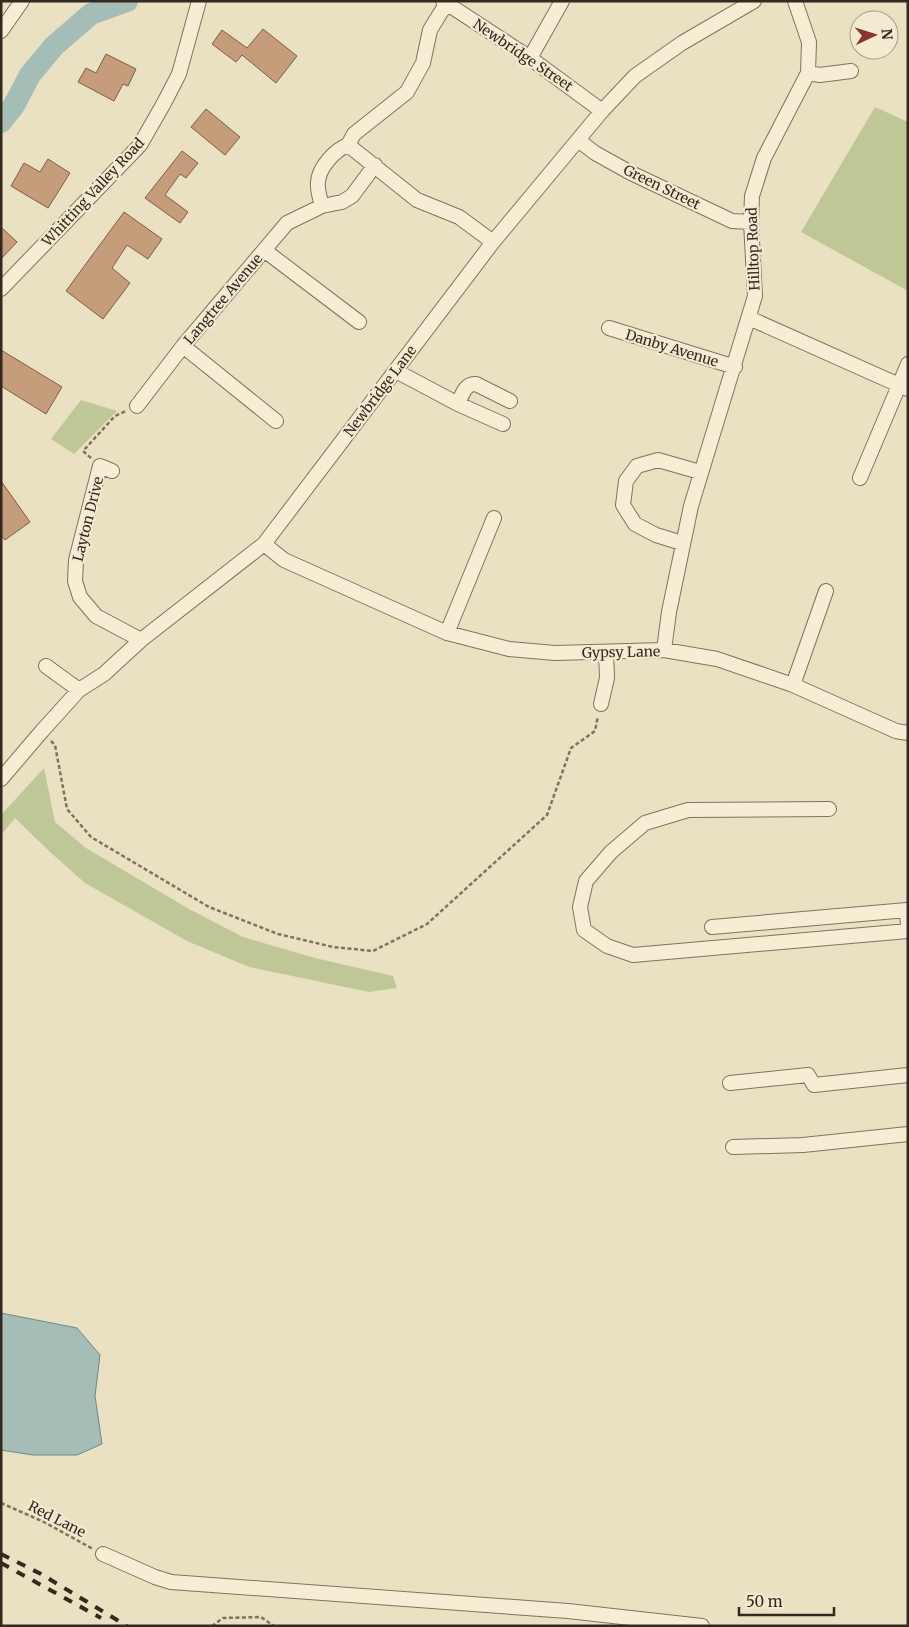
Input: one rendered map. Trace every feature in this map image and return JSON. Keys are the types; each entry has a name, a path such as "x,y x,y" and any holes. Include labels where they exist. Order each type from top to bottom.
{"street":[{"path":"1,31 22,1"},
{"name":"Whitting Valley Road","path":"1,289 140,146 179,74 199,1"},
{"path":"530,58 562,1"},
{"name":"Newbridge Lane","path":"1,779 79,690 104,674 141,640 264,544 493,242 602,111 635,76 682,43 754,1"},
{"name":"Hilltop Road","path":"749,318 755,296 751,222 752,196 764,158 808,73 809,42 795,1"},
{"path":"322,206 318,181 322,168 340,148 348,145 354,134 407,92 423,63 430,30 444,2"},
{"name":"Newbridge Street","path":"444,2 530,58 602,111"},
{"path":"808,73 820,75 851,72"},
{"name":"Green Street","path":"578,140 595,154 630,173 732,221 751,222"},
{"path":"348,145 417,200 459,217 493,242"},
{"name":"Langtree Avenue","path":"137,406 183,346 287,223 322,206 342,202 352,196 375,165"},
{"path":"264,250 359,322"},
{"path":"749,318 903,386"},
{"name":"Danby Avenue","path":"664,650 682,543 700,472 749,318"},
{"name":"Danby Avenue","path":"609,328 734,368"},
{"path":"183,346 276,421"},
{"path":"860,478 903,386 908,364"},
{"path":"396,371 458,404 503,424"},
{"path":"458,404 467,386 471,384 476,384 510,401"},
{"path":"682,543 656,535 635,524 623,505 626,481 638,466 658,460 700,472"},
{"name":"Layton Drive","path":"106,468 76,560 75,581 80,597 96,616 141,640"},
{"path":"447,633 494,518"},
{"name":"Gypsy Lane","path":"264,544 284,560 447,633 508,649 555,653 664,650 717,659 793,685 896,731 908,733"},
{"path":"793,685 826,591"},
{"path":"601,704 607,678 606,652"},
{"path":"46,666 79,690"},
{"path":"712,928 907,910 908,929 633,955 607,946 584,930 580,907 586,880 611,852 645,823 688,810 829,809"},
{"path":"812,919 813,939"},
{"path":"730,1083 808,1075 814,1085 908,1075"},
{"path":"733,1146 803,1145 908,1134"},
{"path":"103,1554 155,1578 171,1582 568,1612 702,1626"}],"path":[{"path":"106,468 83,451 115,416 137,406"},
{"path":"42,731 55,745 67,809 91,837 209,907 226,914 278,934 333,947 373,951 427,924 548,814 571,748 595,731 601,704"},
{"name":"Red Lane","path":"1,1502 44,1522 103,1554"},
{"path":"212,1626 223,1618 261,1617 274,1626"}],"green space":[{"path":"875,107 908,122 908,291 801,232"},
{"path":"81,400 117,411 74,454 51,439"},
{"path":"44,768 55,822 86,848 189,909 243,937 315,958 393,976 397,988 369,992 249,967 187,941 85,883 15,818 1,835 1,815"}],"water":[{"path":"1,1313 77,1328 100,1355 95,1396 102,1444 77,1455 33,1455 1,1450"}],"building":[{"path":"263,29 297,56 276,83 242,55 236,62 212,44 222,30 247,48"},
{"path":"106,54 136,69 128,86 123,84 114,101 78,82 86,68 96,73"},
{"path":"206,109 240,137 225,155 191,127"},
{"path":"182,151 198,163 186,178 180,174 165,195 188,212 180,223 145,198"},
{"path":"48,159 70,173 48,208 11,186 24,163 40,172"},
{"path":"124,212 162,239 148,259 127,245 112,268 130,283 103,319 66,291"},
{"path":"1,227 17,242 1,259"},
{"path":"1,350 62,387 46,414 1,386"},
{"path":"1,481 30,522 5,540 1,535"}],"waterway":[{"path":"1,122 13,107 30,75 54,46 91,14 127,1"}],"railway":[{"path":"1,1554 41,1574 127,1626"},
{"path":"1,1563 101,1618"}]}
